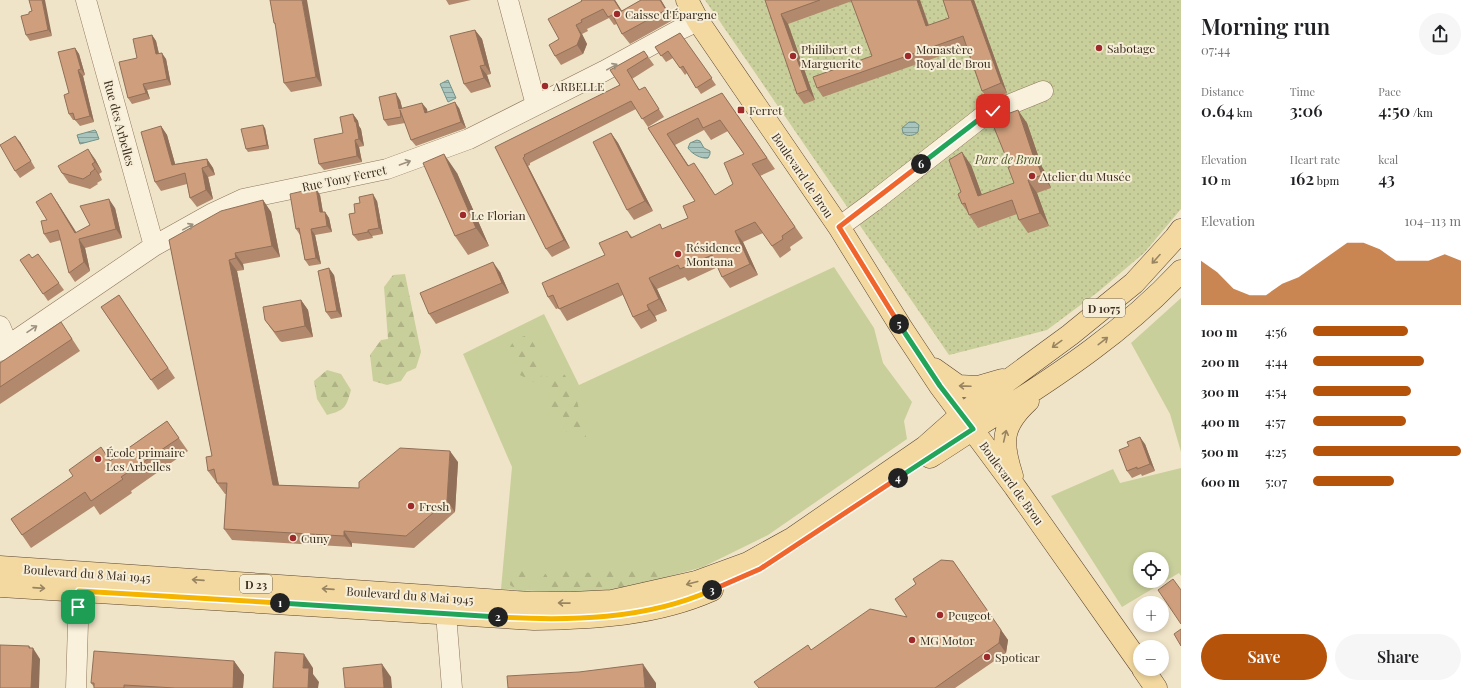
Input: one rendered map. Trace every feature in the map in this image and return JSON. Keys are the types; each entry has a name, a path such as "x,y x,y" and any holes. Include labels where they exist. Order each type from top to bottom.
{"main road":[{"name":"Boulevard de Brou","path":"687,0 698,21 839,227 923,361 1015,487 1133,654"},
{"name":"D 1075","path":"967,422 1016,374 1070,335 1134,283 1181,230"},
{"name":"D 1075","path":"967,422 1049,381 1126,324 1181,271"},
{"path":"923,361 958,386 978,387 1016,374"},
{"path":"1015,487 1005,457 1004,443 1008,427 1020,409 1049,381"},
{"name":"Boulevard du 8 Mai 1945","path":"0,567 232,578 537,603 571,604 612,601 696,582 748,563 794,538 925,447 967,422"},
{"name":"Boulevard du 8 Mai 1945","path":"0,586 534,619 589,618 657,609 702,595 760,569 967,422"},
{"path":"1148,676 1156,688"}],"street":[{"name":"Rue des Arbelles","path":"86,0 154,246"},
{"path":"508,0 536,105"},
{"name":"Rue Tony Ferret","path":"4,348 154,246 213,213 243,199 387,169 469,139 698,21"},
{"path":"839,227 986,114 1043,91"},
{"path":"0,326 4,348"},
{"path":"76,688 79,591"},
{"path":"446,614 452,688"}],"green space":[{"name":"Parc de Brou","path":"705,0 1181,0 1181,209 1144,253 1098,292 1047,330 949,355"},
{"path":"834,267 874,328 883,363 912,402 904,421 907,439 768,535 703,567 660,579 606,587 555,592 501,589 512,467 463,354 544,314 579,385"},
{"path":"405,274 421,352 416,368 407,372 401,381 387,385 373,381 370,355 381,340 388,339 384,287 393,275"},
{"path":"1181,298 1181,452 1170,414 1131,343"},
{"path":"528,335 536,348 540,359 541,386 520,375 524,365 514,357 510,347 515,339"},
{"path":"552,368 565,375 577,401 586,437 577,440 563,429 563,414 551,408 544,381"},
{"path":"327,370 341,374 351,390 346,405 338,412 327,415 317,399 314,381"},
{"path":"1181,468 1181,576 1179,573 1169,579 1169,552 1133,552 1133,588 1154,588 1140,596 1133,596 1133,600 1122,607 1051,496 1113,469 1120,483"},
{"path":"654,563 660,575 652,582 593,593 556,594 537,587 545,574 564,571 594,573 617,567 636,572"},
{"path":"525,569 530,579 530,588 522,593 510,585 511,573"}],"water":[{"path":"448,80 456,98 448,102 440,84"},
{"path":"909,122 915,122 919,125 918,132 913,135 906,135 903,133 902,128"},
{"path":"95,130 99,139 80,144 77,135"},
{"path":"697,140 700,141 704,148 710,151 708,158 697,156 688,148 690,143"}],"building":[{"path":"29,0 42,0 48,30 26,35 21,16 29,14 29,12 32,11"},
{"path":"270,0 302,0 316,77 284,83"},
{"path":"581,0 614,0 621,11 608,17 603,9 581,20 582,22 576,25 581,35 577,45 555,56 549,45 559,39 548,19 582,1"},
{"path":"641,0 660,0 666,10 622,34 613,16"},
{"path":"765,0 820,0 781,14 808,90 797,94"},
{"path":"851,0 917,0 926,26 949,18 943,0 971,0 1001,83 982,91 963,36 817,88 813,77 872,56"},
{"path":"475,30 485,65 480,66 484,78 464,84 450,36"},
{"path":"680,33 712,78 696,88 683,66 680,68 668,51 661,56 655,47"},
{"path":"152,35 156,54 162,53 167,79 143,84 146,93 128,98 119,62 137,58 133,39"},
{"path":"75,48 81,69 78,70 90,116 75,120 73,113 69,114 64,95 69,93 58,52"},
{"path":"644,51 648,57 627,70 639,90 645,87 659,109 642,119 631,101 524,155 525,156 523,158 564,240 546,249 495,147 620,85 610,70"},
{"path":"396,93 399,109 422,103 425,113 455,102 461,122 411,140 400,110 401,117 384,120 379,97"},
{"path":"722,93 767,158 752,164 795,227 782,236 783,239 772,246 755,222 735,231 750,264 722,277 712,255 680,269 678,265 649,278 659,299 647,305 649,310 633,317 618,283 559,309 553,295 548,297 542,283 605,255 599,243 627,231 631,238 660,224 662,229 688,218 683,206 695,201 648,128","holes":["698,118 703,128 720,120 744,154 724,163 733,184 715,195 694,163 688,166 667,134"]},
{"path":"1018,110 1034,158 1035,157 1042,175 1028,180 1040,213 1019,220 1012,200 969,215 965,203 962,204 958,194 961,192 949,160 962,152 978,196 1014,183 1008,167 1010,167 991,120"},
{"path":"353,114 359,139 355,140 357,156 319,164 314,139 343,133 340,117"},
{"path":"263,125 267,145 246,149 241,129"},
{"path":"161,126 172,165 207,159 208,166 202,168 206,190 190,198 185,173 155,182 141,132"},
{"path":"611,133 645,201 627,210 593,142"},
{"path":"15,136 31,161 15,171 0,145"},
{"path":"88,149 95,162 92,164 95,169 90,173 91,174 83,179 62,173 58,166"},
{"path":"444,154 476,228 455,236 423,163"},
{"path":"316,188 320,212 325,212 327,226 311,229 316,258 305,260 299,228 296,229 290,194"},
{"path":"51,193 75,233 90,225 80,206 109,199 116,229 79,239 84,262 69,273 58,230 44,234 41,221 47,220 36,202"},
{"path":"373,194 379,228 353,235 349,214 355,213 354,204 360,203 359,197"},
{"path":"263,200 272,246 235,253 236,258 229,260 273,485 359,488 359,482 400,448 450,451 447,501 406,536 344,531 344,536 224,529 227,483 217,483 214,469 208,471 206,457 212,456 169,240 221,211"},
{"path":"29,254 32,258 38,254 59,283 43,294 20,260"},
{"path":"493,262 502,283 429,314 420,293"},
{"path":"329,268 337,311 326,312 318,271"},
{"path":"119,295 168,368 151,380 101,307"},
{"path":"301,300 305,326 275,332 265,320 263,307"},
{"path":"61,322 72,339 0,387 0,363"},
{"path":"167,421 179,438 121,477 123,479 91,501 85,492 22,535 11,519 73,476 69,470 101,447 110,461"},
{"path":"1140,437 1150,464 1127,471 1119,450 1129,446 1127,442"},
{"path":"941,560 953,561 1001,630 999,643 935,688 759,688 754,682 808,645 811,650 870,609 907,617 895,599 916,584 913,579"},
{"path":"1173,579 1181,590 1181,624 1169,606 1169,596 1162,596 1158,590 1161,588 1169,588 1169,582"},
{"path":"1181,629 1181,646 1174,634"},
{"path":"0,645 29,646 29,648 33,648 31,688 0,688"},
{"path":"94,651 234,661 233,688 175,688 124,685 124,688 94,688 94,683 91,683"},
{"path":"275,652 304,654 303,668 309,668 308,688 273,688"},
{"path":"382,664 384,688 345,688 343,668"},
{"path":"643,664 645,688 508,688 507,676 579,672"}],"place":[{"name":"Caisse d'Épargne","path":"617,14"},
{"name":"Sabotage","path":"1099,48"},
{"name":"Philibert et Marguerite","path":"793,56"},
{"name":"Monastère Royal de Brou","path":"908,56"},
{"name":"ARBELLE","path":"545,86"},
{"name":"Ferret","path":"741,110"},
{"name":"Atelier du Musée","path":"1032,176"},
{"name":"Le Florian","path":"463,215"},
{"name":"Résidence Montana","path":"678,254"},
{"name":"École primaire Les Arbelles","path":"98,459"},
{"name":"Fresh","path":"411,506"},
{"name":"Cuny","path":"293,538"},
{"name":"Peugeot","path":"940,615"},
{"name":"MG Motor","path":"912,640"},
{"name":"Spoticar","path":"987,657"}],"route":[{"path":"78,607 79,591 534,619 589,618 657,609 702,595 760,569 973,429 961,415 923,361 839,227 986,114 993,111"}]}
